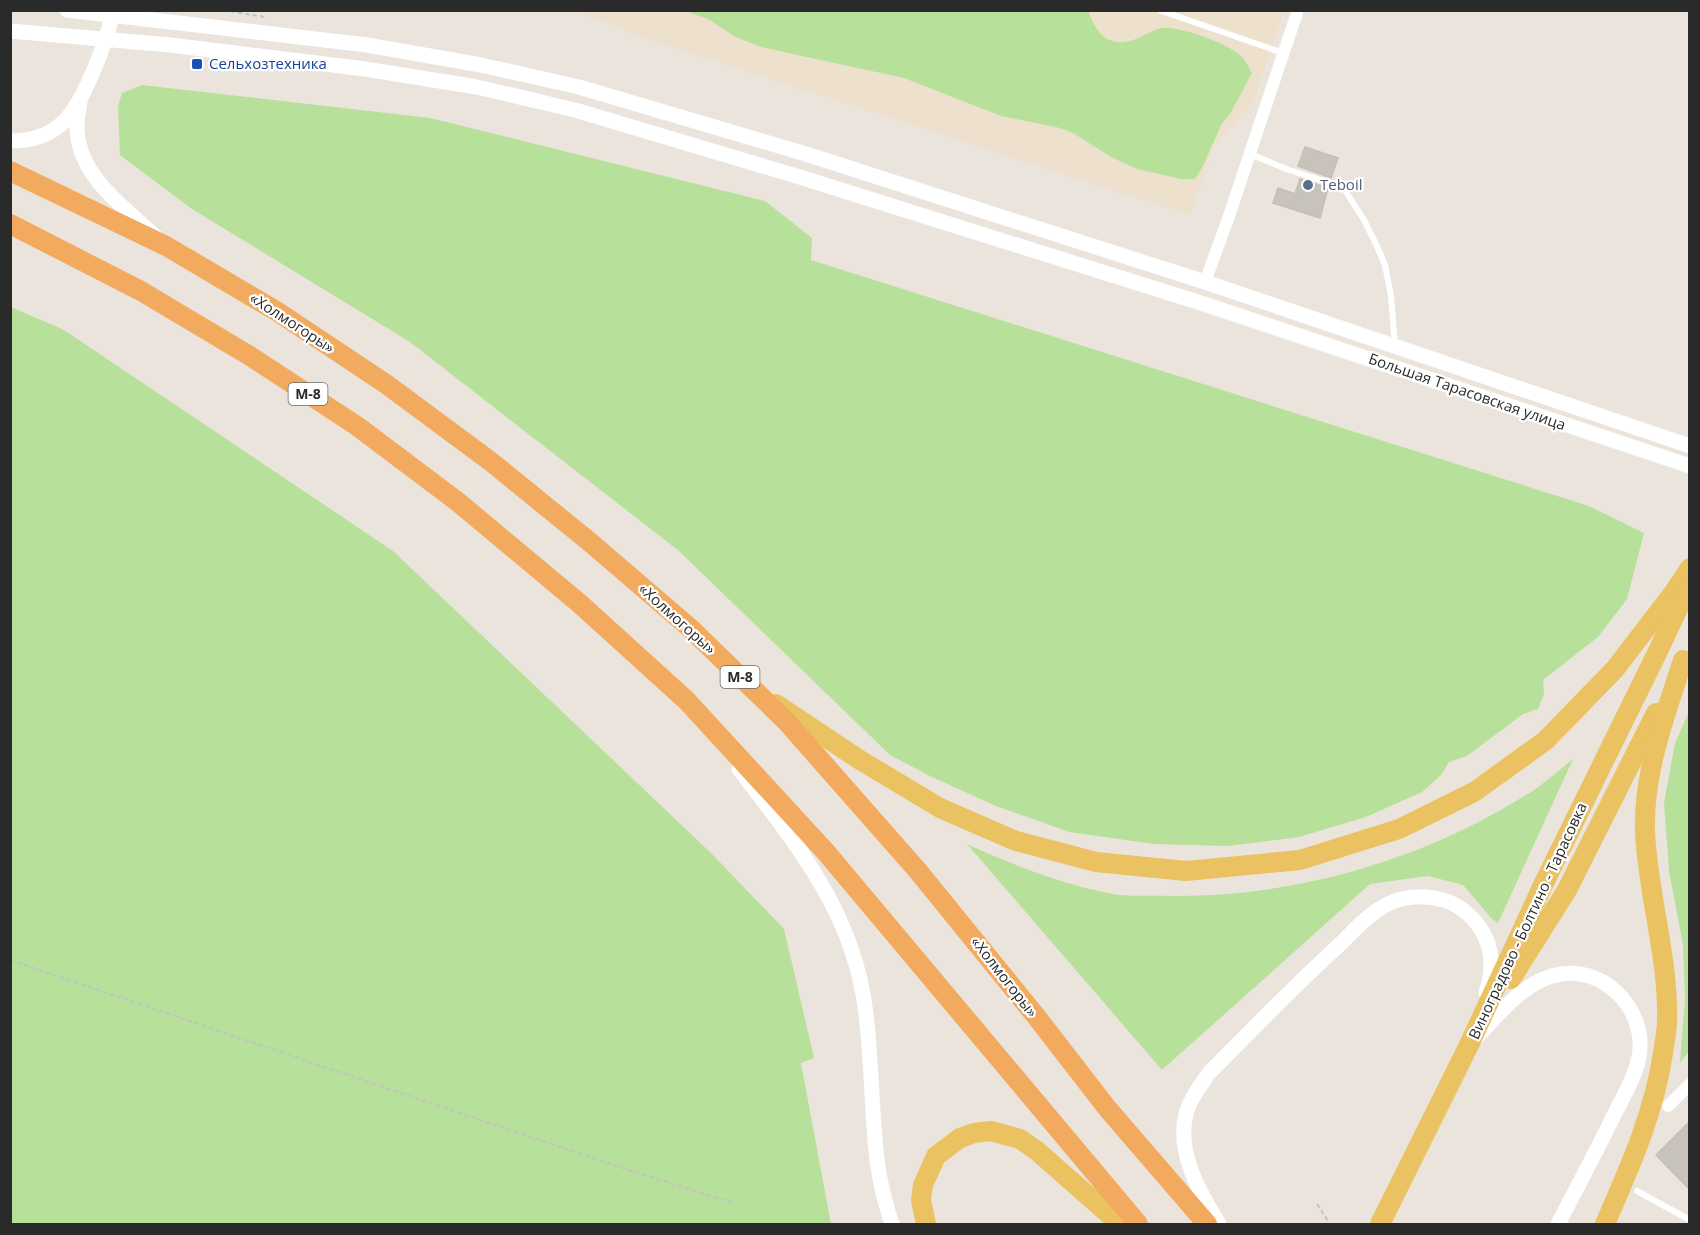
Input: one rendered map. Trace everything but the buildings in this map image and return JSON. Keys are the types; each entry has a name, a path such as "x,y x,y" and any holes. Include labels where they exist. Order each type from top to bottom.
{"highway":[{"name":"«Холмогоры»","path":"10,171 166,246 287,319 386,384 490,461 690,628 786,721 918,871 1021,997 1107,1108 1207,1224"},
{"name":"М-8","path":"10,224 141,291 250,356 357,426 467,509 579,603 686,700 825,851 1138,1224"}],"main road":[{"path":"755,691 860,760 940,808 1016,841 1096,862 1186,870 1300,860 1399,829 1474,792 1545,741 1615,669 1674,592 1689,568"},
{"name":"Виноградово - Болтино - Тарасовка","path":"1469,1045 1543,885 1689,583"},
{"path":"1605,1224 1638,1148 1658,1084 1667,1022 1664,960 1649,872 1645,832 1646,794 1653,754 1686,652"},
{"name":"Виноградово - Болтино - Тарасовка","path":"1469,1045 1567,890 1686,652"},
{"path":"1380,1224 1469,1045"},
{"path":"926,1224 921,1200 922,1185 936,1156 960,1138 991,1131 1007,1134 1028,1145 1120,1224"}],"street":[{"name":"Большая Тарасовская улица","path":"67,10 112,13 368,45 481,65 579,87 806,154 1205,282 1689,446"},
{"path":"1205,282 1298,10"},
{"path":"10,141 26,141 52,132 70,117 80,102 107,39 112,13"},
{"name":"Большая Тарасовская улица","path":"10,31 107,39 365,69 477,87 575,110 803,178 1245,317 1689,466"},
{"path":"80,102 77,129 80,149 88,169 100,185 166,246"},
{"path":"686,700 806,858 836,909 845,931 863,993 870,1053 878,1169 892,1224"},
{"path":"1219,1224 1198,1187 1184,1144 1183,1127 1195,1094 1209,1073 1246,1035 1320,962 1384,906 1409,898 1433,897 1458,906 1479,925 1491,951 1492,969 1469,1045"},
{"path":"1469,1045 1511,1001 1552,976 1583,975 1599,979 1614,988 1628,1004 1636,1020 1640,1037 1639,1055 1634,1072 1606,1133 1558,1224"},
{"path":"1668,1106 1689,1084"}],"lane":[{"path":"1159,10 1283,53"},
{"path":"1250,154 1288,170 1343,187 1377,244 1385,265 1391,296 1395,346"},
{"path":"1637,1191 1689,1220"}],"path":[{"path":"223,10 264,17"},
{"path":"10,960 616,1166 734,1203"},
{"path":"1317,1204 1330,1224"}],"shaded area":[{"path":"575,11 1284,11 1254,101 1213,147 1190,215 645,38"}],"green space":[{"path":"685,11 1088,11 1100,33 1111,41 1126,42 1161,28 1179,29 1216,41 1236,52 1252,73 1230,114 1221,125 1195,179 1181,179 1137,169 1060,128 1001,116 904,78 761,47 734,36 708,19"},
{"path":"142,85 430,118 765,201 812,238 811,260 1589,506 1644,533 1627,599 1598,637 1543,680 1544,694 1538,709 1523,714 1467,756 1449,762 1442,774 1422,792 1366,817 1299,837 1229,846 1154,844 1069,832 996,806 890,755 679,551 410,342 192,209 120,155 118,106 122,93"},
{"path":"11,307 64,330 393,551 712,854 784,929 814,1058 801,1063 831,1224 11,1224"},
{"path":"1689,712 1690,1051 1680,1062 1685,1000 1683,945 1669,871 1664,803 1675,743"},
{"path":"1573,759 1498,923 1463,885 1428,876 1370,884 1162,1070 967,844 1038,873 1113,894 1219,895 1267,890 1361,869 1450,836 1534,790"}],"place":[{"name":"Сельхозтехника","path":"197,64"},
{"name":"Teboil","path":"1308,185"}]}
